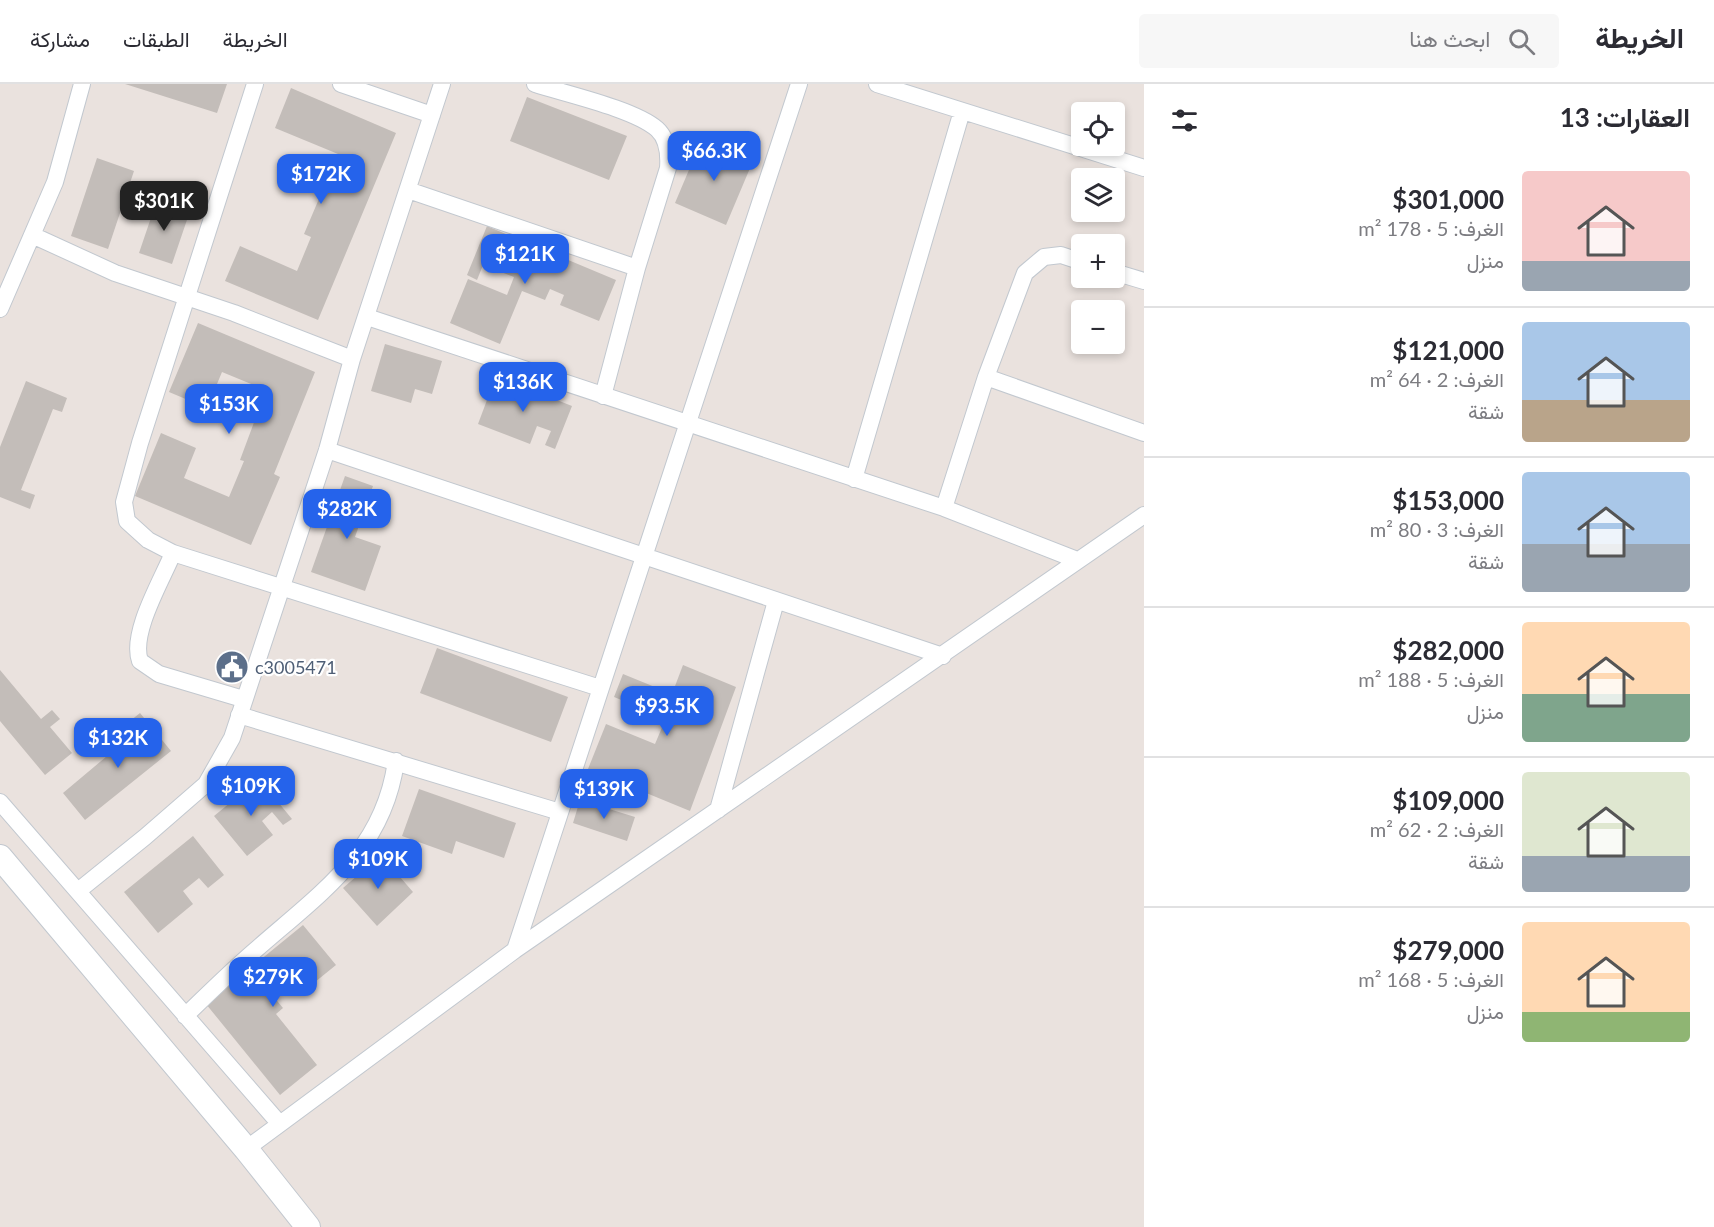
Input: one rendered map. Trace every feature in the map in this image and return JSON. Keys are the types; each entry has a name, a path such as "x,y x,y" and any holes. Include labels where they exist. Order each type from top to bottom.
{"street":[{"path":"0,309 55,182 82,84"},
{"path":"255,84 140,443 124,502 125,517 130,525 148,540 173,554 600,688"},
{"path":"341,84 432,115"},
{"path":"78,891 146,837 206,784 232,738 327,450 352,359 442,84"},
{"path":"535,84 639,118 658,130 669,153 668,168 603,396"},
{"path":"514,950 800,84"},
{"path":"878,84 903,88 962,111 1144,168"},
{"path":"854,479 962,111"},
{"path":"408,190 638,268"},
{"path":"32,235 115,273 186,296 352,359"},
{"path":"944,508 986,377 1025,273 1044,257 1061,255 1071,258"},
{"path":"1125,275 1144,281"},
{"path":"367,317 944,508 1077,560"},
{"path":"986,377 1144,433"},
{"path":"327,450 943,656"},
{"path":"246,1149 514,950 943,656 1144,515"},
{"path":"173,554 140,632 137,652 140,661 147,668 241,707 396,761 560,812"},
{"path":"718,810 776,602"},
{"path":"185,1016 235,967 349,866 368,841 387,806 396,761"},
{"path":"0,801 279,1123"},
{"path":"0,857 246,1149 308,1227"}],"building":[{"path":"125,84 227,84 217,113"},
{"path":"291,88 396,133 318,320 225,281 240,246 297,271 311,237 304,234 338,154 275,128"},
{"path":"527,97 627,136 609,180 510,141"},
{"path":"702,139 753,161 726,225 675,203"},
{"path":"97,158 134,171 108,249 71,236"},
{"path":"157,200 190,211 172,264 139,253"},
{"path":"487,226 616,280 599,321 560,305 564,295 550,289 545,300 522,291 500,344 450,323 468,279 507,295 514,277 483,265 477,280 467,275"},
{"path":"198,323 315,372 274,474 280,477 251,545 135,496 161,433 196,448 184,478 229,497 244,461 240,460 266,390 222,372 207,408 169,392"},
{"path":"385,344 442,361 432,394 415,389 411,403 371,391"},
{"path":"496,376 572,406 555,449 545,445 551,431 537,426 530,444 478,424"},
{"path":"26,381 67,398 62,412 53,409 21,490 35,495 30,509 0,497 0,447"},
{"path":"345,476 373,486 355,537 381,546 365,591 311,572"},
{"path":"437,648 568,697 551,742 420,693"},
{"path":"683,665 736,687 690,811 588,769 606,724 655,744 666,718 614,697 623,674 672,694"},
{"path":"0,670 41,719 52,710 60,719 50,727 72,753 45,775 0,721"},
{"path":"140,713 171,751 85,820 63,793 138,730 130,721"},
{"path":"259,779 292,819 283,825 272,812 262,821 273,835 247,856 214,816"},
{"path":"419,789 516,823 504,858 456,841 452,854 402,836"},
{"path":"580,800 635,817 627,841 573,823"},
{"path":"193,836 224,875 208,888 199,878 183,891 193,904 158,933 124,892"},
{"path":"381,855 413,892 377,926 343,888"},
{"path":"303,925 336,965 299,995 289,984 273,996 283,1008 276,1014 317,1065 280,1095 206,1004"}],"place":[{"name":"c3005471","path":"232,667"}]}
